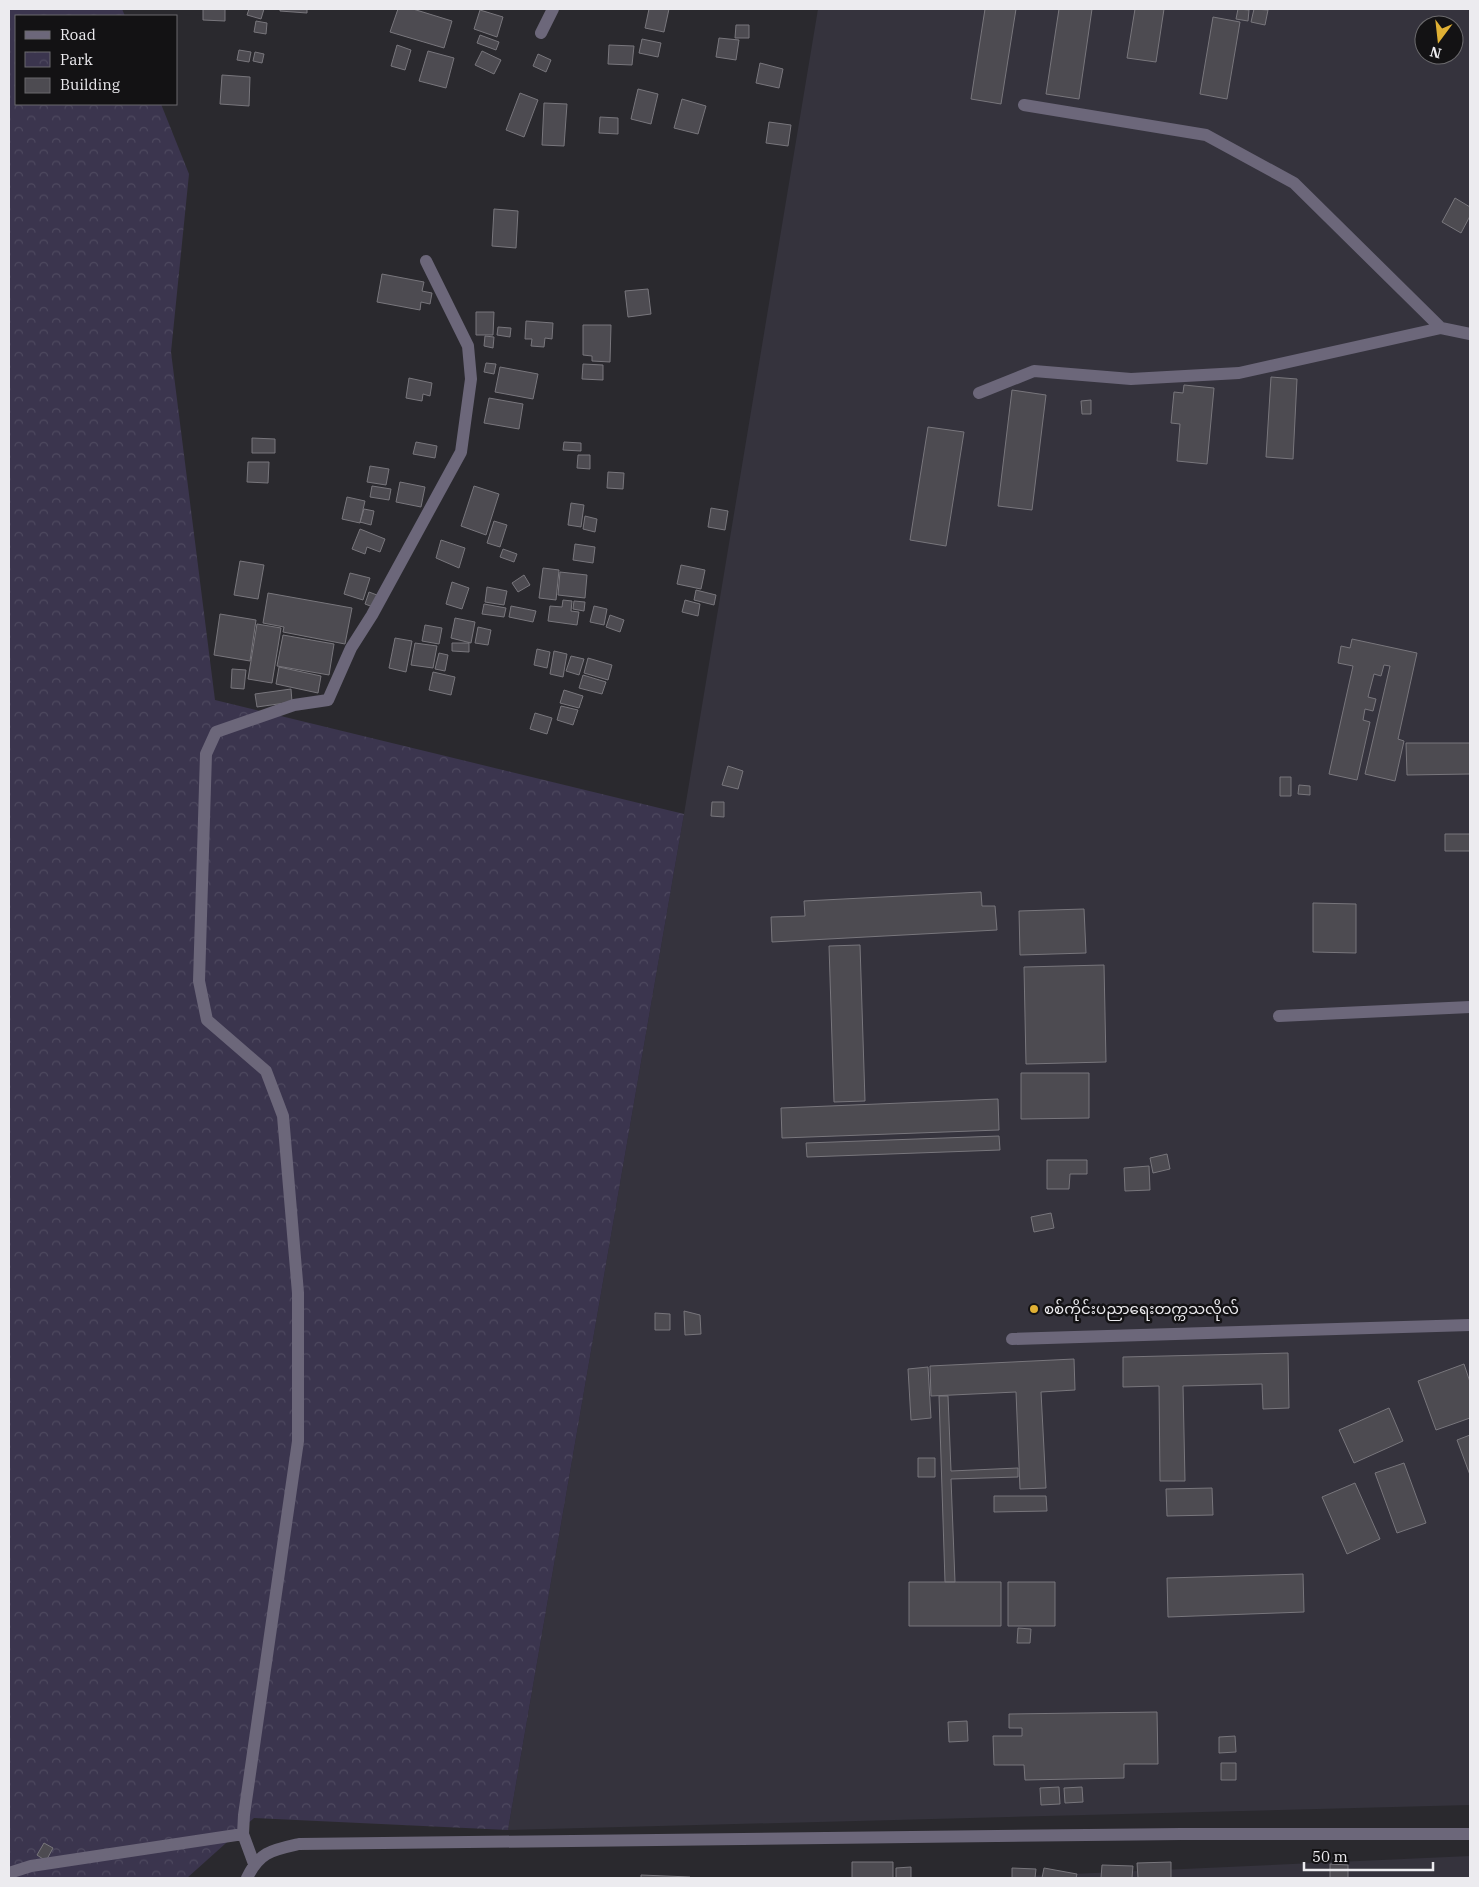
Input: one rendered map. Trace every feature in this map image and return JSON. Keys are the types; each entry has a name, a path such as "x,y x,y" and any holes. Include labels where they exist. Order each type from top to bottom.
{"street":[{"path":"541,34 553,9"},
{"path":"1024,105 1206,134 1294,183 1441,328"},
{"path":"254,1864 243,1834 298,1441 298,1293 282,1116 266,1072 208,1020 199,980 206,754 216,732 294,705 328,700 351,648 461,452 471,379 468,346 426,261"},
{"path":"979,393 1034,371 1131,379 1239,373 1441,328 1470,334"},
{"path":"1279,1016 1470,1007"},
{"path":"1012,1339 1470,1325"},
{"path":"9,1873 31,1866 243,1834"},
{"path":"247,1878 254,1864 270,1851 299,1844 1181,1834 1470,1834"}],"shaded area":[{"name":"စစ်ကိုင်းပညာရေးတက္ကသလိုလ်","path":"818,9 1470,9 1470,1805 508,1830 684,814"},
{"path":"1470,1856 1470,1878 984,1878"}],"green space":[{"path":"9,9 122,9 125,15 15,15 15,105 161,105 189,174 171,352 215,700 684,814 508,1830 254,1818 187,1878 9,1878"}],"building":[{"path":"203,9 225,9 225,21 203,20"},
{"path":"249,9 264,9 261,19 247,15"},
{"path":"280,9 307,9 307,13 280,11"},
{"path":"398,9 413,9 452,21 444,48 390,32"},
{"path":"649,9 669,9 664,32 645,28"},
{"path":"985,9 1016,9 1001,104 971,99"},
{"path":"1059,9 1092,9 1079,99 1046,94"},
{"path":"1135,9 1164,9 1156,62 1127,58"},
{"path":"1238,9 1249,10 1248,21 1236,19"},
{"path":"1254,9 1268,10 1265,25 1251,22"},
{"path":"480,10 503,17 497,37 474,29"},
{"path":"1213,17 1240,22 1227,99 1200,94"},
{"path":"256,21 267,23 266,34 254,32"},
{"path":"736,25 749,25 749,38 735,38"},
{"path":"480,35 499,42 496,50 477,43"},
{"path":"719,38 739,40 736,60 716,57"},
{"path":"642,39 661,43 658,57 639,53"},
{"path":"397,45 411,50 405,70 391,66"},
{"path":"609,45 634,46 632,65 608,64"},
{"path":"239,50 251,52 249,62 237,60"},
{"path":"428,51 454,58 446,88 419,81"},
{"path":"482,51 501,60 494,74 475,65"},
{"path":"255,52 264,54 262,63 253,61"},
{"path":"538,54 551,60 546,72 533,66"},
{"path":"760,63 783,69 779,88 756,83"},
{"path":"222,75 250,77 249,106 220,104"},
{"path":"638,89 658,94 651,124 631,119"},
{"path":"520,93 538,100 524,137 506,130"},
{"path":"682,99 706,106 698,134 674,128"},
{"path":"544,103 567,104 564,146 542,145"},
{"path":"600,117 618,118 618,134 599,133"},
{"path":"769,122 791,125 788,146 766,143"},
{"path":"1455,198 1470,207 1470,216 1461,233 1442,222"},
{"path":"494,209 518,211 516,248 492,246"},
{"path":"382,274 424,282 422,291 432,293 430,304 421,302 420,310 377,302"},
{"path":"648,289 651,314 628,317 625,291"},
{"path":"476,312 494,312 493,335 476,335"},
{"path":"526,321 553,323 552,339 545,338 544,347 531,346 532,339 525,339"},
{"path":"583,325 611,325 610,362 592,361 592,356 583,355"},
{"path":"498,327 511,328 510,337 497,335"},
{"path":"485,336 494,337 493,348 484,346"},
{"path":"486,363 496,364 494,374 484,372"},
{"path":"583,364 603,365 603,380 582,379"},
{"path":"500,367 538,374 533,399 495,392"},
{"path":"1271,377 1297,379 1293,459 1266,457"},
{"path":"409,378 432,383 430,396 423,394 422,401 406,398"},
{"path":"1184,385 1214,388 1207,464 1177,461 1180,424 1171,423 1174,392 1183,393"},
{"path":"1012,390 1046,395 1032,510 998,506"},
{"path":"489,398 523,404 519,429 484,423"},
{"path":"1091,400 1091,414 1082,414 1081,401"},
{"path":"928,427 964,432 946,546 910,540"},
{"path":"252,438 275,439 275,453 252,453"},
{"path":"416,442 437,446 435,458 413,454"},
{"path":"564,442 581,443 581,451 563,450"},
{"path":"578,455 590,455 590,469 577,468"},
{"path":"248,462 269,462 268,483 247,482"},
{"path":"370,466 389,469 386,485 367,482"},
{"path":"608,472 624,473 623,489 607,488"},
{"path":"400,482 425,487 421,507 396,502"},
{"path":"372,486 391,489 389,500 370,497"},
{"path":"474,486 499,494 486,535 461,526"},
{"path":"347,497 365,501 360,523 342,519"},
{"path":"571,503 584,505 581,527 568,525"},
{"path":"711,508 728,511 725,530 708,527"},
{"path":"364,509 374,511 371,525 360,522"},
{"path":"585,516 597,519 595,532 583,529"},
{"path":"494,521 507,525 500,547 487,543"},
{"path":"360,529 385,539 380,552 367,547 365,554 352,549"},
{"path":"441,540 465,548 459,568 436,558"},
{"path":"575,544 595,547 593,563 573,560"},
{"path":"503,549 517,554 514,562 500,557"},
{"path":"240,561 264,565 258,599 234,595"},
{"path":"681,565 705,570 701,589 677,584"},
{"path":"543,568 559,570 556,600 539,598"},
{"path":"560,572 587,575 585,598 558,595"},
{"path":"350,573 370,578 363,600 344,594"},
{"path":"524,575 530,585 518,592 512,583"},
{"path":"452,582 469,588 462,609 446,604"},
{"path":"487,587 507,591 504,605 485,602"},
{"path":"696,590 716,595 714,605 694,600"},
{"path":"369,592 377,595 373,607 365,604"},
{"path":"268,593 352,608 345,644 283,632 284,627 263,623"},
{"path":"563,600 572,601 571,611 579,612 577,625 548,621 550,606 562,607"},
{"path":"685,600 700,604 698,616 682,612"},
{"path":"574,601 585,602 584,611 573,609"},
{"path":"484,604 506,608 504,617 482,614"},
{"path":"511,606 536,611 533,622 509,617"},
{"path":"594,606 607,609 604,625 590,622"},
{"path":"220,614 256,620 250,661 214,655"},
{"path":"610,615 624,620 620,632 606,627"},
{"path":"455,618 475,622 471,643 451,638"},
{"path":"257,624 281,628 272,683 248,679"},
{"path":"425,625 442,628 439,644 422,641"},
{"path":"478,627 491,630 488,645 475,643"},
{"path":"283,635 334,644 329,675 277,666"},
{"path":"395,638 412,641 406,672 389,668"},
{"path":"1352,639 1417,653 1398,739 1404,741 1395,781 1365,774 1390,666 1384,665 1381,676 1374,674 1368,697 1376,699 1373,711 1365,709 1363,720 1370,722 1357,780 1329,774 1353,666 1338,663 1341,646 1350,648"},
{"path":"415,643 437,646 433,668 411,665"},
{"path":"452,643 469,643 469,652 452,651"},
{"path":"537,649 550,652 547,668 534,665"},
{"path":"554,651 567,654 563,677 550,674"},
{"path":"439,653 448,655 445,671 435,669"},
{"path":"571,656 584,659 579,675 566,671"},
{"path":"588,658 612,665 608,680 584,673"},
{"path":"279,667 321,676 318,693 276,684"},
{"path":"232,669 246,670 244,689 231,688"},
{"path":"433,672 455,677 451,695 429,690"},
{"path":"583,675 606,682 602,694 579,688"},
{"path":"291,689 292,702 257,707 255,694"},
{"path":"564,690 583,696 579,708 560,703"},
{"path":"561,706 578,710 573,725 557,720"},
{"path":"535,713 552,718 547,734 530,729"},
{"path":"1406,743 1470,743 1470,774 1407,775"},
{"path":"728,766 743,771 738,789 722,785"},
{"path":"1280,777 1291,777 1291,796 1280,796"},
{"path":"1299,785 1310,786 1310,795 1298,794"},
{"path":"712,802 724,802 724,817 711,816"},
{"path":"1445,834 1470,834 1470,851 1445,851"},
{"path":"981,892 982,906 995,906 997,930 772,942 771,917 805,916 804,901"},
{"path":"1313,903 1356,904 1356,953 1313,952"},
{"path":"1084,909 1086,953 1020,955 1019,911"},
{"path":"860,945 865,1101 834,1102 829,946"},
{"path":"1104,965 1106,1062 1026,1064 1024,967"},
{"path":"1021,1073 1089,1073 1089,1118 1021,1119"},
{"path":"998,1099 999,1130 782,1138 781,1108"},
{"path":"999,1136 1000,1150 807,1157 806,1143"},
{"path":"1167,1154 1170,1169 1153,1173 1150,1158"},
{"path":"1047,1160 1087,1160 1087,1174 1070,1174 1069,1189 1047,1189"},
{"path":"1149,1166 1150,1190 1125,1191 1124,1168"},
{"path":"1051,1213 1054,1228 1034,1232 1031,1217"},
{"path":"684,1311 700,1315 701,1334 685,1335"},
{"path":"655,1313 670,1314 670,1330 655,1330"},
{"path":"1288,1353 1289,1408 1263,1409 1262,1384 1183,1386 1185,1481 1160,1481 1159,1386 1123,1387 1123,1357"},
{"path":"1074,1359 1075,1390 1041,1392 1046,1488 1020,1489 1016,1392 931,1396 930,1366"},
{"path":"1464,1364 1470,1382 1470,1418 1436,1430 1418,1381"},
{"path":"928,1367 931,1418 911,1420 908,1369"},
{"path":"939,1396 948,1396 951,1471 1018,1468 1018,1477 951,1479 955,1582 945,1582"},
{"path":"1389,1408 1403,1441 1354,1463 1339,1430"},
{"path":"1470,1435 1470,1475 1457,1440"},
{"path":"918,1458 935,1458 935,1477 918,1477"},
{"path":"1404,1463 1426,1523 1397,1533 1375,1473"},
{"path":"1355,1483 1380,1539 1347,1554 1322,1497"},
{"path":"1212,1488 1213,1515 1167,1516 1166,1489"},
{"path":"994,1496 1046,1496 1047,1511 994,1512"},
{"path":"1303,1574 1304,1612 1168,1617 1167,1578"},
{"path":"909,1582 1001,1582 1001,1626 909,1626"},
{"path":"1008,1582 1055,1582 1055,1626 1008,1626"},
{"path":"1018,1628 1031,1629 1030,1643 1017,1643"},
{"path":"1157,1712 1158,1764 1124,1764 1124,1778 1025,1780 1024,1765 994,1765 993,1736 1022,1736 1022,1728 1009,1728 1009,1714"},
{"path":"967,1721 968,1741 949,1742 948,1722"},
{"path":"1235,1736 1236,1752 1219,1753 1219,1737"},
{"path":"1221,1763 1236,1763 1236,1780 1221,1780"},
{"path":"1059,1787 1060,1804 1041,1805 1040,1788"},
{"path":"1082,1787 1083,1802 1065,1803 1064,1788"},
{"path":"44,1843 53,1848 46,1861 37,1855"},
{"path":"852,1862 893,1862 893,1878 852,1878"},
{"path":"1171,1862 1171,1878 1138,1878 1137,1863"},
{"path":"1330,1864 1348,1865 1348,1878 1330,1878"},
{"path":"1102,1865 1133,1866 1132,1878 1101,1878"},
{"path":"911,1867 911,1878 896,1878 896,1868"},
{"path":"1012,1868 1036,1869 1035,1878 1012,1878"},
{"path":"1044,1868 1077,1874 1076,1878 1042,1878"},
{"path":"641,1875 690,1877 690,1878 641,1878"}],"place":[{"name":"စစ်ကိုင်းပညာရေးတက္ကသလိုလ်","path":"1034,1309"}]}
